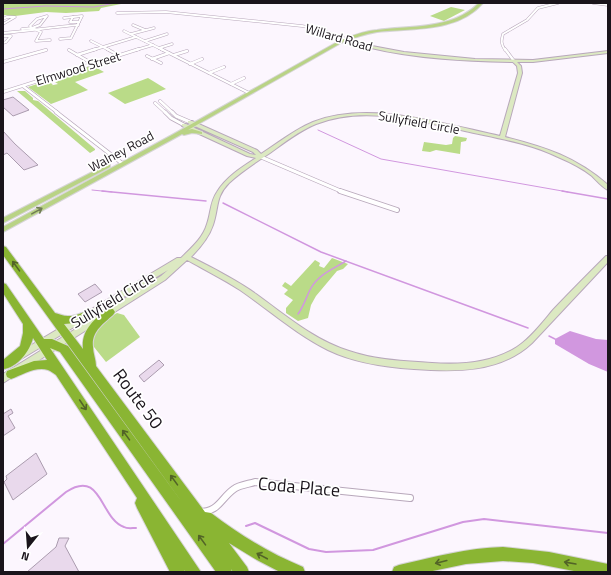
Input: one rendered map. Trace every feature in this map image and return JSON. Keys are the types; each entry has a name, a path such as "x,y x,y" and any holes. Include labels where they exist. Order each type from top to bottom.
{"highway":[{"name":"Route 50","path":"3,248 242,572"},
{"path":"3,286 25,320 48,347 61,373 194,572"},
{"path":"92,370 86,343 87,336 93,327 110,312"},
{"path":"52,315 69,322 90,314"},
{"path":"5,371 27,344 28,335 25,320"},
{"path":"48,347 64,349 225,572"},
{"path":"5,371 43,363 52,366 61,373"},
{"path":"126,471 178,572"},
{"path":"197,512 241,544 282,566 298,572"},
{"path":"399,572 454,559 490,554 543,558 608,570"}],"main road":[{"name":"Walney Road","path":"3,230 120,162 346,40 374,32 422,29 443,25 470,12 481,3"},
{"name":"Walney Road","path":"3,221 174,136 189,125"},
{"path":"174,136 189,132 200,133"}],"street":[{"path":"502,138 520,73 519,66 502,46 500,41 503,34 527,20 538,8 558,3"},
{"path":"593,3 608,5"},
{"name":"Willard Road","path":"117,13 166,12 302,26 318,29 346,40 380,49 427,56 471,60 514,61 556,59 608,51"},
{"path":"22,29 32,27 42,24 47,16 43,16 31,23 30,26 32,27 36,30 41,32 36,41 50,40"},
{"path":"60,39 71,38 82,16 64,18"},
{"path":"3,19 7,17 15,17 3,24"},
{"path":"73,17 70,22 78,23"},
{"path":"3,33 36,30 45,27 78,23"},
{"path":"133,24 145,30"},
{"path":"131,34 154,28"},
{"path":"124,31 250,93"},
{"path":"3,43 6,42 13,33"},
{"path":"145,41 167,34"},
{"path":"3,36 11,36"},
{"path":"77,55 136,37"},
{"path":"91,40 116,54"},
{"path":"159,48 172,44"},
{"name":"Elmwood Street","path":"3,92 153,45"},
{"path":"3,62 46,50"},
{"path":"69,50 93,64"},
{"path":"174,55 187,51"},
{"path":"152,59 169,53"},
{"path":"147,56 161,63"},
{"path":"190,64 202,59"},
{"path":"220,65 229,69"},
{"path":"209,73 224,67"},
{"path":"231,84 244,78"},
{"path":"24,86 120,162"},
{"path":"160,101 176,116 200,133 249,155 261,157 337,190 397,210"},
{"path":"155,103 171,118 255,151 261,157"},
{"name":"Sullyfield Circle","path":"66,334 110,312 162,278 186,257 208,231 212,220 214,203 223,187 232,177 299,131 327,119 355,114 381,114 399,116 502,138 538,147 564,157 588,171 608,188"},
{"path":"186,257 241,287 314,338 330,347 358,357 375,361 442,367 480,364 501,358 519,349 538,332 608,258"},
{"name":"Sullyfield Circle","path":"48,347 90,314 163,269 186,257"},
{"path":"5,371 48,347 66,334"},
{"name":"Coda Place","path":"197,512 213,510 235,488 255,482 410,498"}],"green space":[{"path":"3,3 126,3 101,8 99,11 66,13 46,12 15,16 3,15"},
{"path":"451,7 465,10 444,21 430,16"},
{"path":"88,66 95,67 104,72 75,82 88,90 51,104 28,87 52,79 54,81 50,82 53,85 49,86 58,84 55,82 64,79 60,75"},
{"path":"148,78 166,89 125,104 108,93"},
{"path":"17,91 25,91 33,98 33,100 38,101 95,150 90,153"},
{"path":"455,136 467,138 466,141 461,142 460,154 436,150 430,152 422,151 424,142 446,145 452,144"},
{"path":"332,258 348,264 343,269 337,271 316,296 311,305 308,318 298,321 286,313 286,308 293,300 284,294 288,290 282,286 285,282 291,286 315,260 320,263 319,266 324,268"},
{"path":"117,313 124,315 140,337 106,362 90,342 102,322"}],"shaded area":[{"path":"570,331 596,339 608,340 608,372 589,364 555,344 555,339"}],"building":[{"path":"13,97 29,110 13,116 3,107 3,100"},
{"path":"3,131 38,165 24,170 7,153 3,155"},
{"path":"95,284 102,292 85,302 78,294"},
{"path":"159,360 164,365 144,382 139,376"},
{"path":"11,409 13,413 8,416 15,428 3,436 3,414"},
{"path":"36,453 47,474 13,500 4,482 7,479 6,476"},
{"path":"59,538 69,538 65,546 79,572 27,572 56,547"}],"waterway":[{"path":"3,9 45,6 94,7 115,3"},
{"path":"318,130 381,159 568,192"},
{"path":"92,190 102,191"},
{"path":"102,191 206,201"},
{"path":"102,191 112,192"},
{"path":"562,191 608,199"},
{"path":"223,203 321,252 346,261"},
{"path":"298,314 314,283 327,272 346,261"},
{"path":"346,261 528,328"},
{"path":"549,336 555,339"},
{"path":"3,544 66,492 78,486 87,486 94,490 116,522 125,528 136,528"},
{"path":"246,526 255,523 309,549 326,552 373,550 463,522 484,519 608,533"}]}
